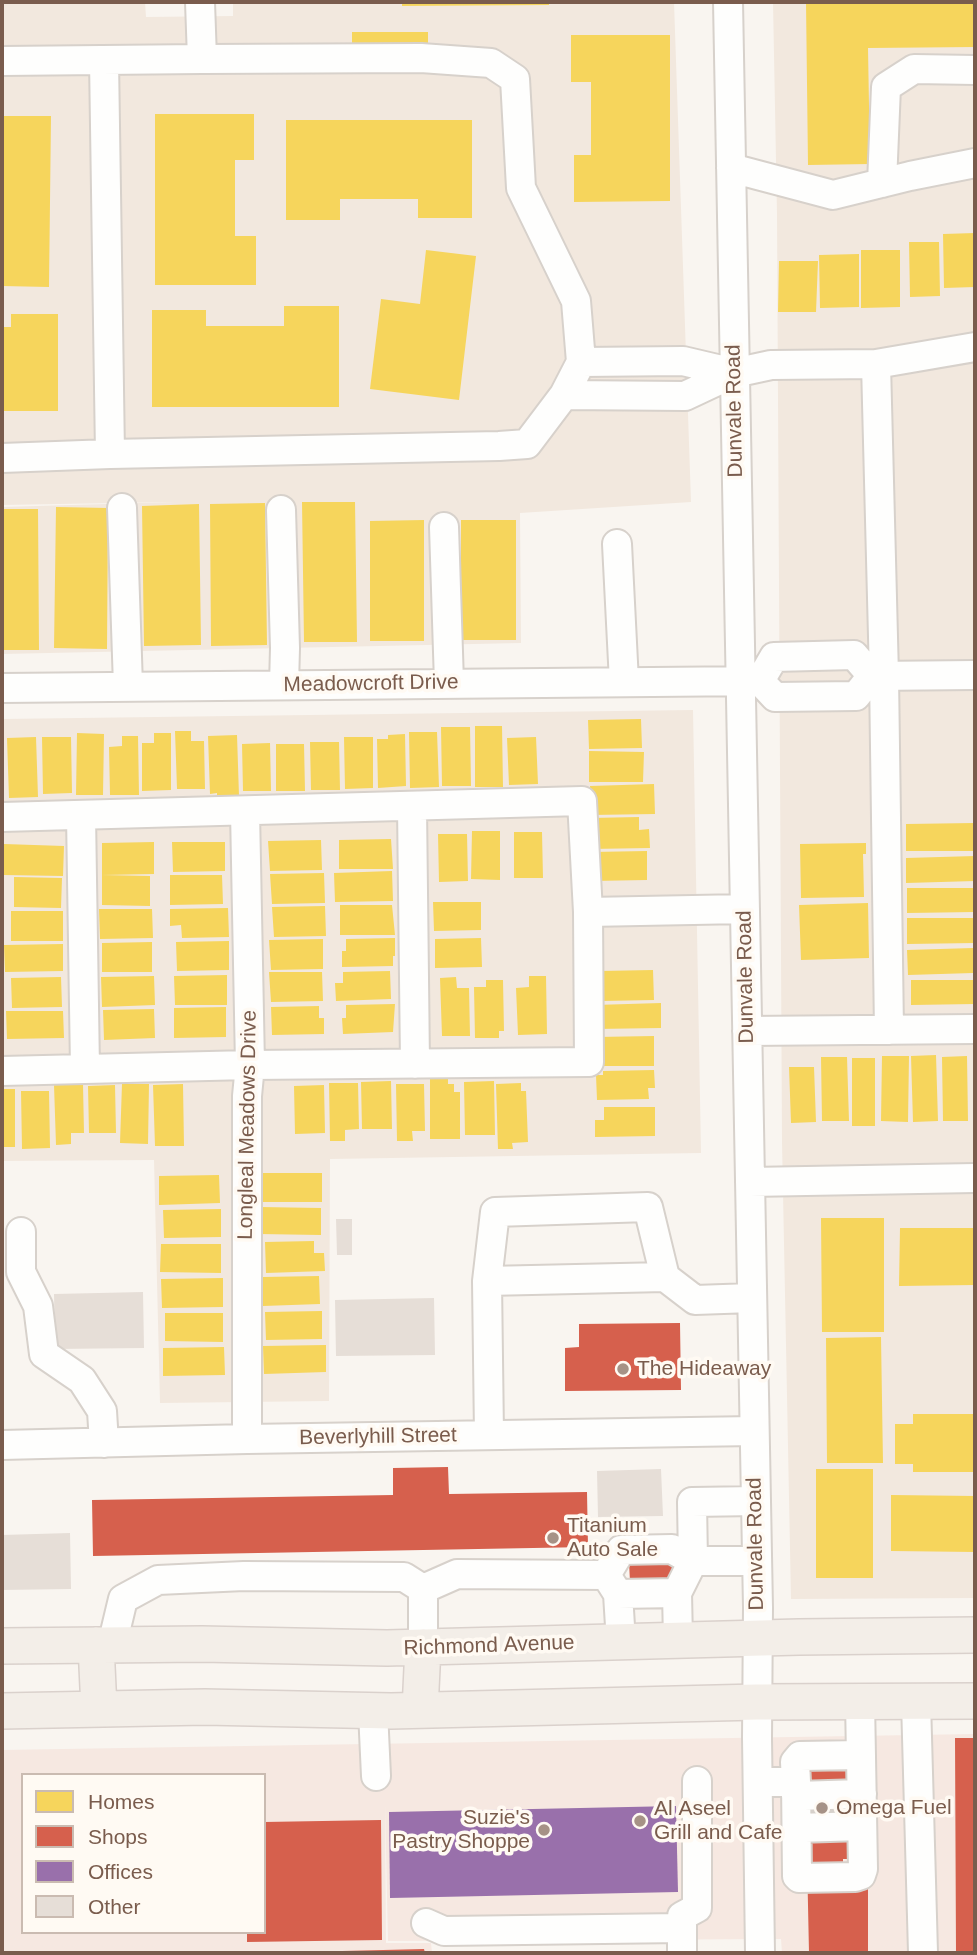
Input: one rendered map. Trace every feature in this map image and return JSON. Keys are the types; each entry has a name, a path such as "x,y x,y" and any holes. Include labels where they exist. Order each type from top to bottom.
{"main road":[{"name":"Richmond Avenue","path":"2,1646 202,1644 387,1648 757,1638 975,1636"},
{"path":"99,1709 104,1645"},
{"path":"420,1710 423,1647"},
{"path":"2,1711 205,1707 373,1711 757,1702 975,1701"}],"street":[{"name":"Dunvale Road","path":"728,2 734,373 750,681 745,909 757,1561 760,1953"},
{"path":"201,5 202,59"},
{"path":"2,61 421,58 491,64 515,79 521,187 576,301 581,362 564,395 527,444 2,458"},
{"path":"104,60 110,454"},
{"path":"882,183 886,86 914,69 975,70"},
{"path":"731,168 832,195 975,163"},
{"path":"564,395 685,396 734,373 771,365 876,364 975,347"},
{"path":"581,362 683,361 734,373"},
{"path":"876,364 878,676 889,1030"},
{"path":"122,508 128,687"},
{"path":"282,510 284,685"},
{"path":"444,527 449,683"},
{"path":"617,544 624,682"},
{"path":"878,676 856,696 775,697 750,681 774,657 854,656 878,676 975,675"},
{"name":"Meadowcroft Drive","path":"2,688 750,681"},
{"path":"2,817 582,801 588,912 589,1062 250,1065 2,1071"},
{"path":"412,806 415,1064"},
{"name":"Longleal Meadows Drive","path":"245,811 250,1065 247,1096 247,1439"},
{"path":"80,814 85,1069"},
{"path":"588,912 745,909"},
{"path":"747,1031 975,1029"},
{"path":"750,1182 975,1178"},
{"path":"489,1435 487,1280 495,1212 648,1207 665,1277"},
{"path":"21,1232 20,1272 38,1306 44,1354 82,1380 102,1410 104,1443"},
{"path":"487,1280 665,1277 695,1300 752,1298"},
{"name":"Beverlyhill Street","path":"2,1445 754,1431"},
{"path":"678,1640 677,1593 693,1561 692,1502 755,1501"},
{"path":"621,1642 612,1584 621,1550 672,1549 693,1561 757,1561"},
{"path":"423,1589 457,1574 612,1584 677,1593"},
{"path":"104,1645 123,1599 158,1580 244,1576 404,1577 423,1589"},
{"path":"423,1589 423,1647"},
{"path":"860,1701 862,1794 863,1869 861,1875 799,1878 796,1873 795,1762 800,1756 861,1755"},
{"path":"916,1701 923,1953"},
{"path":"373,1711 376,1776"},
{"path":"426,1923 444,1931 682,1941 682,1916 696,1908 697,1781"},
{"path":"758,1782 796,1789 862,1794"},
{"path":"758,1849 797,1838 862,1826"}],"shaded area":[{"path":"2,2 145,2 146,17 233,16 233,2 674,2 691,502 520,513 521,643 2,654 2,507 175,502 2,505"},
{"path":"773,2 975,2 975,1598 791,1599 782,1142 777,214"},
{"path":"693,710 701,1153 330,1159 329,1401 160,1403 154,1160 2,1161 2,719"},
{"path":"975,1734 975,1953 782,1953 781,1939 388,1941 385,1805 386,1943 431,1943 432,1953 2,1953 2,1750"}],"building: Homes":[{"path":"402,2 549,2 549,5 402,6"},
{"path":"806,2 975,2 975,47 868,48 870,164 808,165"},
{"path":"352,32 428,32 428,51 352,51"},
{"path":"571,35 670,35 670,201 574,202 574,155 591,155 591,82 571,82"},
{"path":"155,114 254,114 254,160 235,160 235,236 256,236 256,285 155,285"},
{"path":"2,116 51,116 49,287 2,286"},
{"path":"286,120 472,120 472,218 418,218 418,199 340,199 340,220 286,220"},
{"path":"975,233 975,287 944,288 943,234"},
{"path":"909,242 939,242 940,296 910,297"},
{"path":"426,250 476,256 459,400 370,389 381,299 420,304"},
{"path":"861,250 900,250 900,307 861,308"},
{"path":"859,254 859,307 820,308 819,255"},
{"path":"779,261 818,261 816,312 778,312"},
{"path":"284,306 339,306 339,407 152,407 152,310 206,310 206,326 284,326"},
{"path":"11,314 58,314 58,411 2,411 2,327 11,327"},
{"path":"302,502 355,502 357,642 304,642"},
{"path":"265,503 267,645 211,646 210,504"},
{"path":"199,504 201,645 144,646 142,506"},
{"path":"56,507 108,508 107,649 54,648"},
{"path":"2,509 38,509 39,650 2,650"},
{"path":"424,520 424,641 370,641 370,521"},
{"path":"461,520 516,520 516,640 461,640"},
{"path":"641,719 642,748 589,749 588,720"},
{"path":"475,726 502,726 503,787 475,787"},
{"path":"441,727 470,727 471,786 442,786"},
{"path":"175,731 191,731 191,741 204,741 205,789 177,789"},
{"path":"409,732 437,732 439,787 410,788"},
{"path":"77,733 104,734 103,795 76,795"},
{"path":"154,733 171,733 171,790 142,791 142,743 154,743"},
{"path":"405,734 406,786 378,788 377,739"},
{"path":"237,735 239,796 210,794 208,736"},
{"path":"122,736 138,736 139,795 110,795 109,747 122,746"},
{"path":"36,737 38,797 9,798 7,738"},
{"path":"42,737 71,737 72,793 43,794"},
{"path":"344,737 373,737 373,788 345,789"},
{"path":"536,737 538,784 509,785 507,738"},
{"path":"310,742 339,742 340,790 311,790"},
{"path":"270,743 271,791 243,791 242,744"},
{"path":"276,744 304,744 305,791 276,791"},
{"path":"589,751 644,752 643,782 589,782"},
{"path":"654,784 655,814 591,815 590,786"},
{"path":"639,817 639,830 649,829 650,848 590,849 590,818"},
{"path":"974,823 975,851 906,851 906,824"},
{"path":"472,831 500,831 500,880 471,879"},
{"path":"514,832 542,832 543,878 514,878"},
{"path":"438,834 467,834 468,881 439,882"},
{"path":"391,839 393,869 339,869 339,840"},
{"path":"321,840 322,870 270,871 268,841"},
{"path":"154,842 154,874 102,875 102,843"},
{"path":"172,842 225,842 225,871 173,872"},
{"path":"866,843 866,854 863,854 864,897 801,898 800,844"},
{"path":"4,844 64,846 63,876 3,875"},
{"path":"647,851 647,880 592,881 592,852"},
{"path":"975,856 975,881 906,883 906,858"},
{"path":"392,871 393,901 335,902 334,873"},
{"path":"324,873 325,903 272,904 270,874"},
{"path":"102,875 150,876 150,906 102,905"},
{"path":"170,875 222,875 223,904 170,905"},
{"path":"14,877 62,878 61,908 14,907"},
{"path":"907,888 975,888 975,912 907,913"},
{"path":"433,902 481,902 481,930 434,931"},
{"path":"868,903 869,958 801,960 799,905"},
{"path":"340,905 392,905 395,935 340,935"},
{"path":"325,906 326,936 274,937 272,907"},
{"path":"228,908 229,937 182,938 181,925 170,926 170,909"},
{"path":"99,909 152,909 153,938 100,939"},
{"path":"11,911 63,911 63,941 11,941"},
{"path":"907,918 975,918 975,943 907,944"},
{"path":"395,938 393,966 342,967 342,951 346,951 346,939"},
{"path":"481,938 482,967 435,968 435,939"},
{"path":"323,939 323,969 271,970 269,940"},
{"path":"229,941 229,970 177,971 176,942"},
{"path":"152,942 152,972 102,972 102,943"},
{"path":"63,944 63,971 5,972 4,945"},
{"path":"973,948 973,973 908,975 907,950"},
{"path":"653,970 654,1000 601,1001 600,971"},
{"path":"390,971 391,999 336,1001 335,983 343,983 343,972"},
{"path":"269,972 322,972 323,1001 271,1002"},
{"path":"227,975 227,1005 175,1005 174,976"},
{"path":"154,976 155,1005 102,1007 101,977"},
{"path":"529,976 546,976 547,1034 518,1035 516,988 529,987"},
{"path":"61,977 62,1007 12,1008 11,978"},
{"path":"456,977 457,988 469,988 470,1036 442,1036 440,978"},
{"path":"486,980 503,980 504,1031 499,1031 499,1038 475,1038 474,987 486,987"},
{"path":"911,980 975,980 975,1004 911,1005"},
{"path":"661,1003 661,1028 595,1029 595,1005"},
{"path":"395,1004 393,1032 343,1034 342,1018 346,1018 346,1005"},
{"path":"319,1006 319,1018 324,1018 324,1034 272,1035 271,1007"},
{"path":"226,1007 226,1037 174,1038 174,1008"},
{"path":"154,1009 155,1038 104,1040 103,1010"},
{"path":"6,1011 63,1011 64,1038 7,1039"},
{"path":"654,1036 654,1066 596,1066 596,1037"},
{"path":"936,1055 938,1121 913,1122 911,1056"},
{"path":"882,1056 909,1056 908,1122 881,1121"},
{"path":"967,1056 968,1121 943,1121 942,1057"},
{"path":"821,1057 847,1057 849,1121 822,1121"},
{"path":"852,1058 875,1058 875,1126 852,1126"},
{"path":"789,1067 814,1067 816,1122 791,1123"},
{"path":"654,1070 655,1088 648,1088 649,1099 597,1100 596,1075 603,1075 603,1071"},
{"path":"430,1078 448,1078 448,1084 454,1084 454,1092 460,1092 460,1139 430,1139"},
{"path":"391,1081 392,1129 362,1129 361,1082"},
{"path":"494,1081 495,1135 465,1135 464,1082"},
{"path":"329,1083 358,1083 359,1129 345,1130 345,1141 330,1141"},
{"path":"521,1083 521,1091 526,1091 528,1142 512,1143 513,1149 498,1149 496,1084"},
{"path":"83,1084 84,1133 71,1133 71,1144 56,1145 54,1085"},
{"path":"122,1084 149,1084 148,1144 120,1143"},
{"path":"183,1084 184,1146 155,1146 153,1085"},
{"path":"396,1084 424,1084 425,1131 412,1131 413,1141 397,1141"},
{"path":"115,1085 116,1133 89,1133 88,1086"},
{"path":"324,1085 325,1133 295,1134 294,1086"},
{"path":"2,1089 15,1089 15,1147 2,1147"},
{"path":"21,1091 49,1091 50,1148 22,1149"},
{"path":"604,1107 655,1107 655,1136 595,1137 595,1120 604,1120"},
{"path":"262,1173 322,1173 322,1202 261,1202"},
{"path":"219,1175 220,1203 159,1205 159,1176"},
{"path":"260,1207 321,1208 321,1235 259,1234"},
{"path":"221,1209 221,1237 164,1238 163,1210"},
{"path":"821,1218 884,1218 884,1332 822,1332"},
{"path":"900,1228 975,1228 975,1285 899,1286"},
{"path":"314,1241 314,1253 324,1253 325,1271 266,1273 265,1242"},
{"path":"161,1244 221,1244 221,1273 160,1272"},
{"path":"319,1276 320,1304 263,1306 263,1277"},
{"path":"223,1278 223,1307 162,1308 161,1279"},
{"path":"322,1311 322,1339 266,1340 265,1312"},
{"path":"165,1313 223,1313 223,1342 165,1341"},
{"path":"881,1337 883,1463 827,1463 826,1338"},
{"path":"326,1345 326,1372 264,1374 263,1346"},
{"path":"224,1347 225,1375 163,1376 163,1348"},
{"path":"913,1414 975,1414 975,1472 913,1472 913,1464 895,1464 895,1424 913,1424"},
{"path":"816,1469 873,1469 873,1578 816,1578"},
{"path":"891,1495 975,1496 975,1552 891,1551"}],"building: Shops":[{"name":"The Hideaway","path":"680,1323 681,1390 565,1391 565,1348 579,1347 579,1324"},
{"path":"448,1467 449,1494 587,1492 588,1547 93,1556 92,1500 393,1495 393,1468"},
{"path":"672,1560 672,1581 630,1582 629,1562"},
{"path":"955,1738 975,1738 975,1953 956,1953"},
{"path":"847,1761 849,1859 843,1859 843,1888 868,1888 868,1953 809,1953 805,1762"},
{"path":"381,1820 382,1940 247,1942 247,1934 266,1934 266,1822"},
{"path":"424,1949 425,1953 342,1951"}],"building: Offices":[{"path":"676,1806 678,1892 390,1898 389,1812"}],"building: Other":[{"path":"336,1219 352,1219 352,1255 337,1255"},
{"path":"143,1292 144,1348 55,1349 54,1294"},
{"path":"434,1298 435,1355 336,1356 335,1300"},
{"path":"661,1469 663,1516 598,1517 597,1471"},
{"path":"70,1533 71,1589 2,1590 2,1535"}],"place":[{"name":"The Hideaway","path":"623,1369"},
{"name":"Titanium Auto Sale","path":"553,1538"},
{"name":"Omega Fuel","path":"822,1808"},
{"name":"Al Aseel Grill and Cafe","path":"640,1821"},
{"name":"Suzie's Pastry Shoppe","path":"544,1830"}]}
